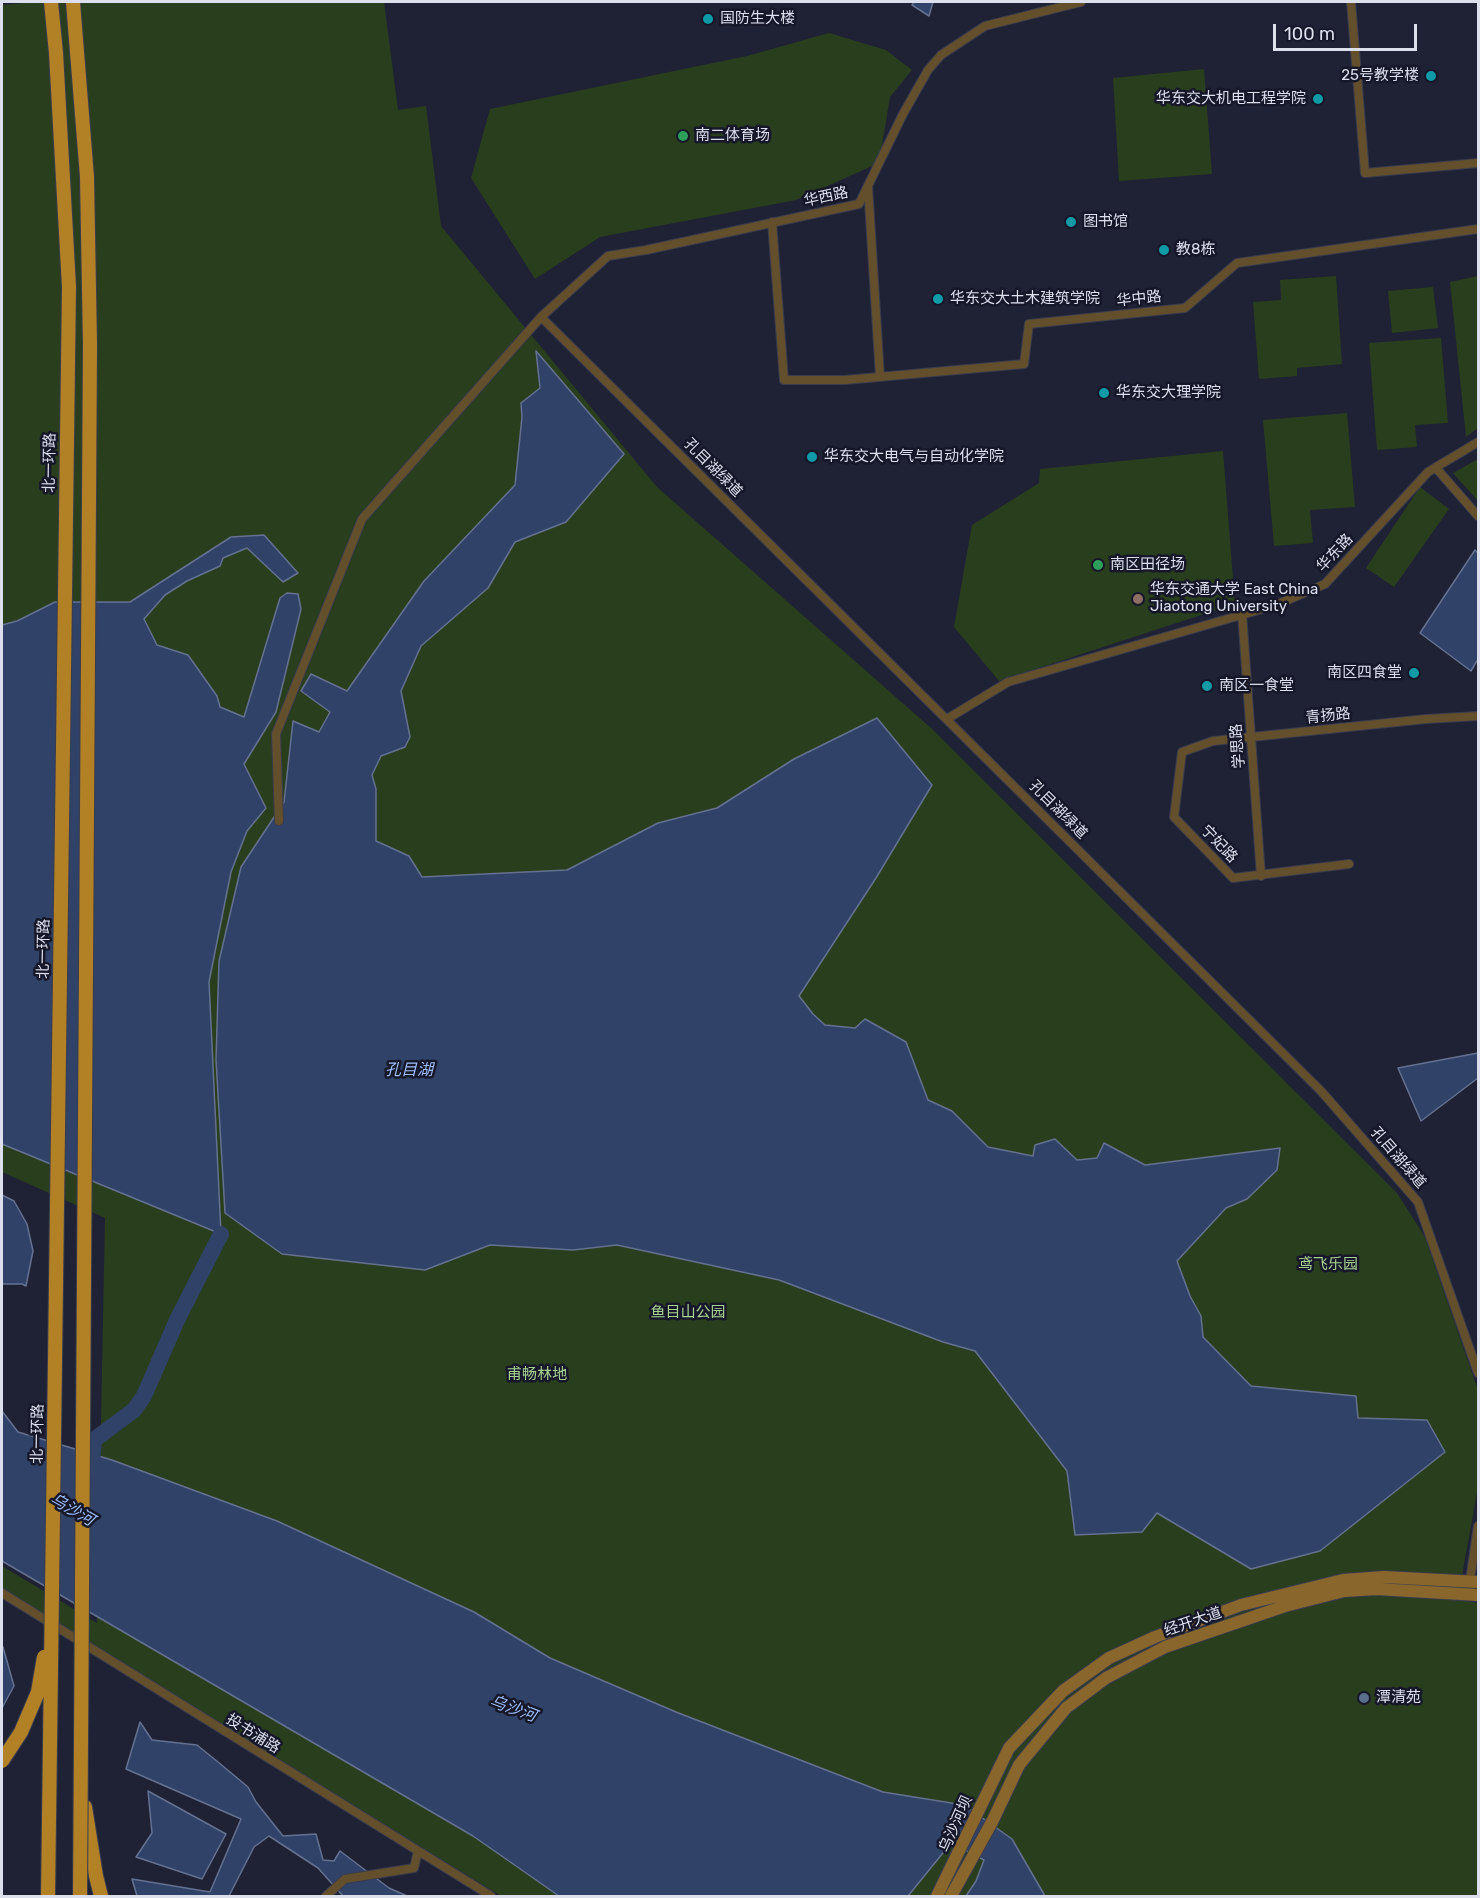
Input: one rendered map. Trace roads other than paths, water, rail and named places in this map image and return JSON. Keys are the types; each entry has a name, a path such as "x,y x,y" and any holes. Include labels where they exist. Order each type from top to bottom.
{"highway":[{"name":"北一环路","path":"48,1896 69,287 51,2"},
{"path":"73,2 87,177 90,345 81,1896"},
{"path":"2,1761 21,1732 38,1692 44,1665 45,1533 54,1479"},
{"path":"82,1790 101,1896"}],"main road":[{"name":"经开大道","path":"1000,1763 1009,1748 1063,1691 1109,1658 1155,1637 1241,1605 1343,1580 1384,1577 1474,1581"},
{"name":"经开大道","path":"992,1822 1019,1765 1066,1708 1106,1678 1165,1647 1285,1606 1344,1591 1377,1588 1479,1595"},
{"name":"乌沙河坝","path":"938,1896 1000,1763"},
{"name":"乌沙河坝","path":"951,1896 992,1822"}],"street":[{"name":"华西路","path":"279,821 276,734 362,519 541,317 608,256 646,250 859,204 903,114 928,70 941,55 985,26 1081,2"},
{"path":"1351,2 1365,172 1479,163"},
{"path":"868,184 880,377"},
{"name":"华中路","path":"772,222 784,380 845,381 1024,364 1029,324 1185,308 1237,263 1479,229"},
{"name":"孔目湖绿道","path":"541,317 1321,1091 1418,1202 1479,1373"},
{"name":"华东路","path":"947,719 1008,682 1276,605 1325,584 1428,472 1479,442"},
{"path":"1436,468 1479,516"},
{"name":"学思路","path":"1242,613 1261,876"},
{"name":"青扬路","path":"1182,752 1213,741 1426,719 1479,716"},
{"name":"宁妃路","path":"1182,752 1174,817 1233,878 1349,864"},
{"path":"1474,1581 1479,1526"},
{"name":"投书浦路","path":"2,1593 491,1896"},
{"path":"326,1896 345,1879 414,1868 418,1851"}],"water":[{"path":"914,2 933,2 929,16 912,5"},
{"name":"孔目湖","path":"536,351 624,454 566,522 515,542 488,588 421,646 401,691 410,737 405,747 381,756 372,775 376,789 376,841 409,856 422,877 567,870 658,823 717,808 794,759 877,718 932,785 876,878 799,996 825,1025 855,1028 865,1019 906,1042 928,1100 952,1111 988,1147 1033,1156 1035,1145 1055,1139 1077,1160 1097,1158 1104,1143 1145,1165 1280,1148 1277,1170 1247,1199 1226,1208 1177,1261 1190,1296 1201,1316 1203,1337 1251,1386 1356,1396 1358,1418 1427,1420 1445,1452 1320,1551 1251,1569 1157,1513 1142,1532 1075,1535 1067,1471 975,1351 943,1342 779,1280 617,1245 573,1250 490,1245 425,1270 282,1254 225,1213 216,1060 219,961 241,867 284,802 293,721 319,732 330,712 301,691 311,674 347,691 424,581 515,485 522,417 521,403 540,388"},
{"path":"264,535 298,573 283,582 247,548 223,558 220,566 187,581 165,595 144,619 157,645 188,655 217,696 220,707 244,717 280,598 287,593 298,594 301,609 276,712 244,764 266,808 247,831 231,872 209,982 221,1234 2,1144 2,625 17,621 55,602 130,602 231,537"},
{"path":"1475,550 1478,553 1478,659 1471,671 1420,633"},
{"path":"1478,1053 1478,1078 1421,1121 1398,1068"},
{"path":"2,1195 14,1201 27,1224 33,1251 26,1286 2,1284"},
{"name":"乌沙河","path":"2,1411 18,1432 112,1460 277,1521 474,1612 550,1658 676,1712 883,1792 964,1805 1012,1839 1045,1896 966,1896 976,1881 984,1860 951,1843 908,1896 559,1896 473,1836 2,1561"},
{"path":"2,1646 14,1686 2,1708"},
{"path":"140,1722 152,1740 197,1745 248,1787 256,1802 283,1836 316,1834 323,1860 334,1861 340,1851 389,1888 407,1896 343,1896 318,1868 269,1836 254,1847 229,1896 137,1896 132,1879 210,1892 241,1819 126,1769"},
{"path":"148,1791 226,1834 202,1879 136,1857 152,1833"}],"waterway":[{"path":"91,1471 94,1440 134,1410 144,1396 177,1320 221,1234"}],"place":[{"name":"国防生大楼","path":"708,19"},
{"name":"25号教学楼","path":"1431,76"},
{"name":"华东交大机电工程学院","path":"1318,99"},
{"name":"南二体育场","path":"683,136"},
{"name":"图书馆","path":"1071,222"},
{"name":"教8栋","path":"1164,250"},
{"name":"华东交大土木建筑学院","path":"938,299"},
{"name":"华东交大理学院","path":"1104,393"},
{"name":"华东交大电气与自动化学院","path":"812,457"},
{"name":"南区田径场","path":"1098,565"},
{"name":"华东交通大学 East China Jiaotong University","path":"1138,599"},
{"name":"南区四食堂","path":"1414,673"},
{"name":"南区一食堂","path":"1207,686"},
{"name":"潭清苑","path":"1364,1698"}],"park label":[{"name":"鸢飞乐园","path":"1328,1265"},
{"name":"鱼目山公园","path":"688,1313"},
{"name":"甫畅林地","path":"537,1375"}]}
